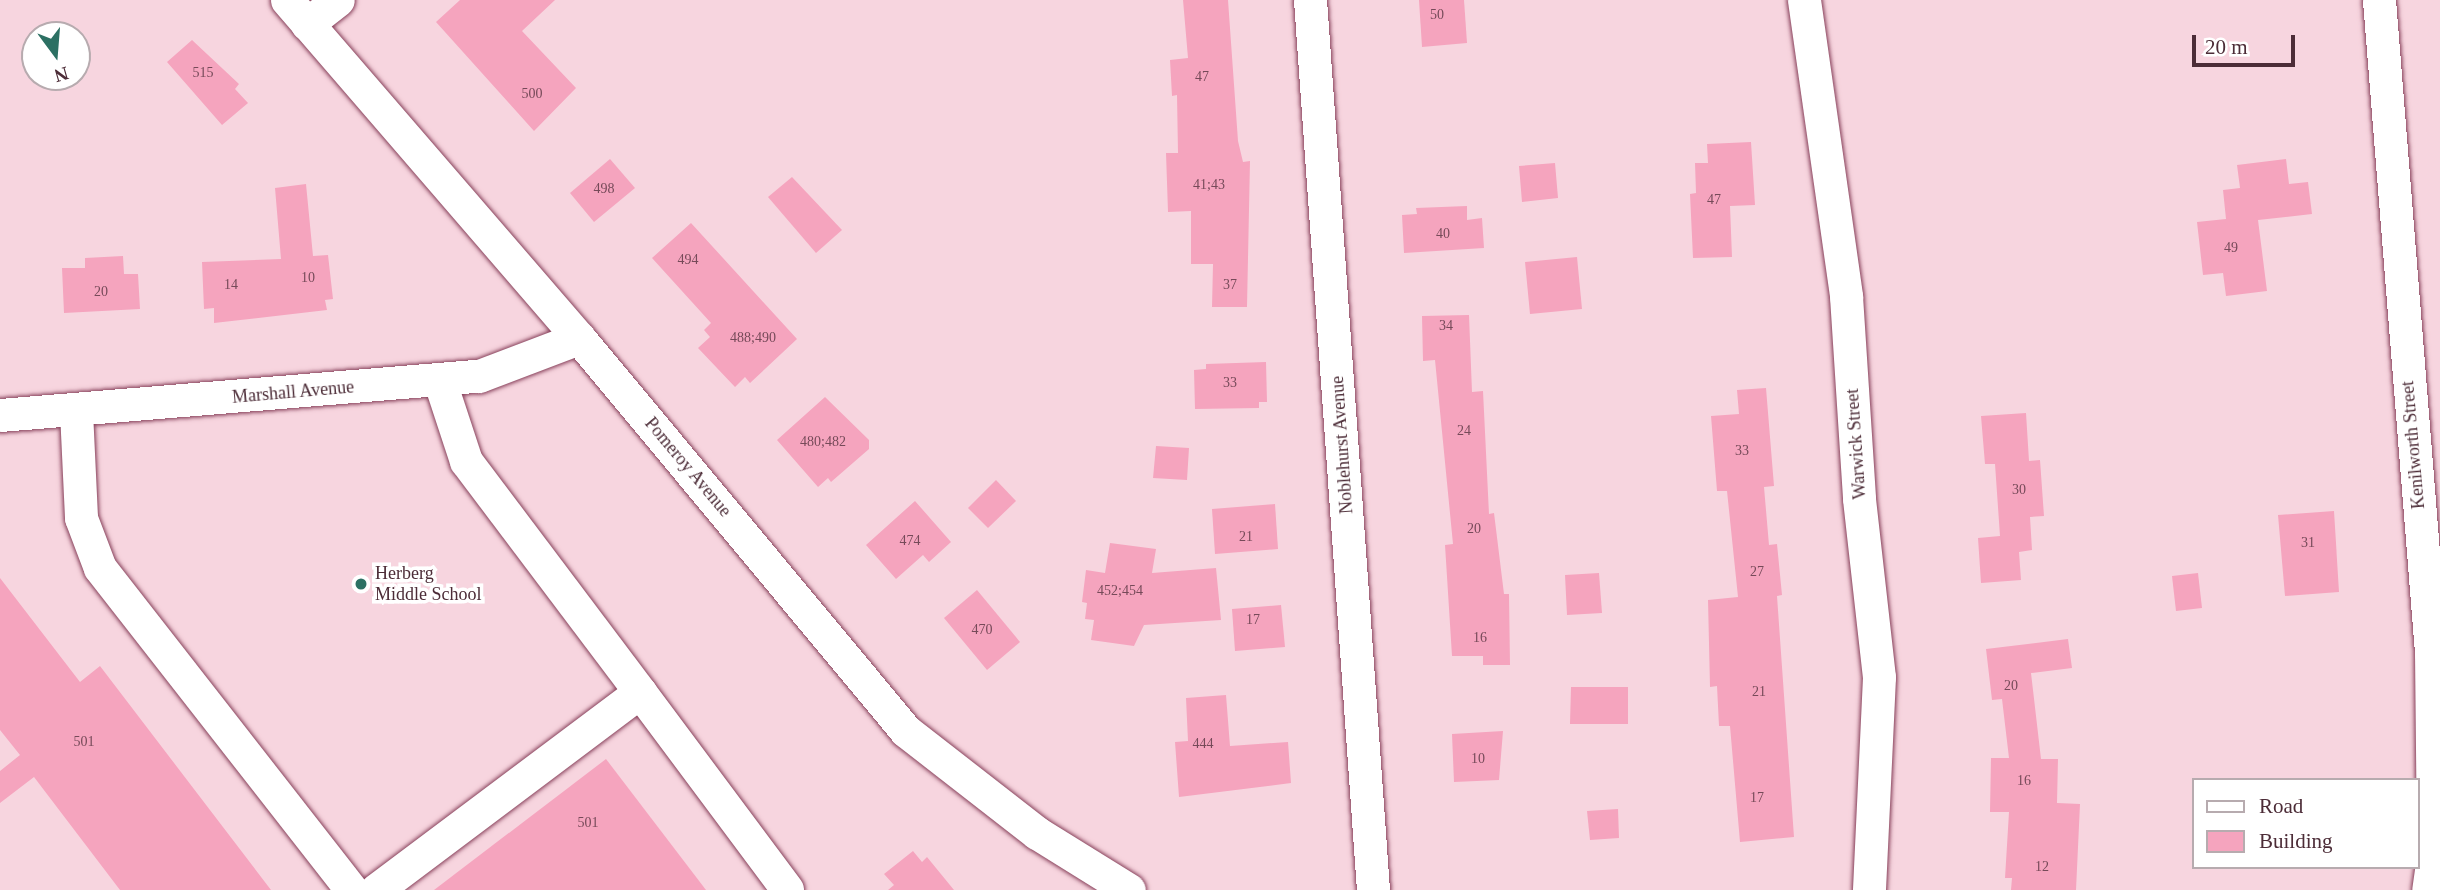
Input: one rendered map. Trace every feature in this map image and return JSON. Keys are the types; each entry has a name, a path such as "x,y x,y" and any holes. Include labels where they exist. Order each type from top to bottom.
{"street":[{"path":"297,12 338,0"},
{"name":"Noblehurst Avenue","path":"1310,0 1373,890"},
{"name":"Warwick Street","path":"1804,0 1846,296 1879,677 1869,890"},
{"name":"Kenilworth Street","path":"2379,0 2431,652 2433,856 2428,890"},
{"name":"Pomeroy Avenue","path":"297,12 579,338 906,731 1037,833 1129,890"},
{"name":"Marshall Avenue","path":"0,415 76,411 439,379 516,365 579,338"},
{"path":"439,379 466,461 787,889"},
{"path":"76,411 82,518 100,568 352,890"},
{"path":"376,890 640,692"}],"building":[{"path":"460,0 555,0 522,31 576,88 534,131 436,22"},
{"path":"1183,0 1228,0 1238,141 1243,162 1250,161 1247,307 1212,307 1213,264 1191,264 1191,211 1168,212 1166,153 1178,153 1177,95 1172,96 1170,60 1188,58"},
{"path":"1419,0 1464,0 1467,43 1422,47"},
{"path":"192,40 239,84 235,89 248,103 222,125 167,62"},
{"path":"1751,142 1755,205 1730,206 1732,257 1693,258 1690,194 1696,193 1695,163 1708,163 1707,144"},
{"path":"610,159 635,188 594,222 570,193"},
{"path":"2286,159 2289,184 2308,182 2312,214 2258,220 2267,291 2226,296 2223,273 2203,275 2197,222 2226,219 2223,190 2240,188 2237,165"},
{"path":"1555,163 1558,198 1522,202 1519,166"},
{"path":"792,177 842,230 816,253 768,197"},
{"path":"306,184 313,256 328,255 333,299 325,300 327,310 214,323 214,308 204,309 202,262 281,259 275,188"},
{"path":"1467,206 1467,220 1482,218 1484,248 1404,253 1402,215 1417,214 1416,208"},
{"path":"691,223 797,339 750,383 745,377 735,387 698,348 710,337 704,330 711,323 652,258"},
{"path":"123,256 124,274 138,274 140,309 64,313 62,268 85,268 85,258"},
{"path":"1577,257 1582,309 1530,314 1525,262"},
{"path":"1469,315 1472,392 1483,391 1489,514 1494,513 1504,594 1509,594 1510,665 1483,665 1483,656 1452,656 1445,545 1453,544 1435,360 1423,361 1422,316"},
{"path":"1266,362 1267,402 1259,402 1259,408 1195,409 1194,370 1206,369 1206,364"},
{"path":"1766,388 1774,486 1764,487 1769,545 1777,544 1782,595 1777,596 1794,837 1740,842 1730,726 1719,726 1717,686 1710,687 1708,600 1738,597 1727,491 1717,491 1711,416 1739,414 1737,390"},
{"path":"825,397 869,440 869,449 831,482 828,478 818,487 777,440"},
{"path":"2026,413 2029,461 2040,460 2044,516 2030,517 2032,550 2019,552 2021,580 1981,583 1978,538 2000,536 1995,464 1985,464 1981,416"},
{"path":"1156,446 1189,448 1187,480 1153,478"},
{"path":"996,480 1016,501 988,528 968,508"},
{"path":"915,501 951,542 929,562 923,555 896,579 866,545"},
{"path":"1275,504 1278,549 1215,554 1212,509"},
{"path":"2334,511 2339,592 2285,596 2278,515"},
{"path":"1110,543 1156,549 1152,573 1216,568 1221,620 1144,625 1134,646 1091,640 1094,620 1085,619 1087,603 1082,602 1086,570 1105,573"},
{"path":"1599,573 1602,613 1567,615 1565,575"},
{"path":"2198,573 2202,608 2176,611 2172,576"},
{"path":"0,578 80,682 100,666 271,890 120,890 34,777 0,803 0,771 20,755 0,730"},
{"path":"977,590 1020,642 987,670 944,618"},
{"path":"1281,605 1285,647 1235,651 1232,609"},
{"path":"2068,639 2072,668 2031,673 2041,759 2058,759 2057,803 2080,804 2076,890 2011,890 2012,878 2005,878 2009,812 1990,812 1991,758 2009,758 2002,699 1992,700 1986,649"},
{"path":"1571,687 1628,687 1628,724 1570,724"},
{"path":"1226,695 1230,746 1288,742 1291,783 1179,797 1175,742 1188,741 1186,698"},
{"path":"1503,731 1499,780 1454,782 1452,734"},
{"path":"606,759 706,890 434,890"},
{"path":"1618,809 1619,838 1590,840 1587,811"},
{"path":"913,851 922,862 927,857 954,890 888,890 894,885 884,874"}],"place":[{"name":"Herberg Middle School","path":"361,584"}]}
